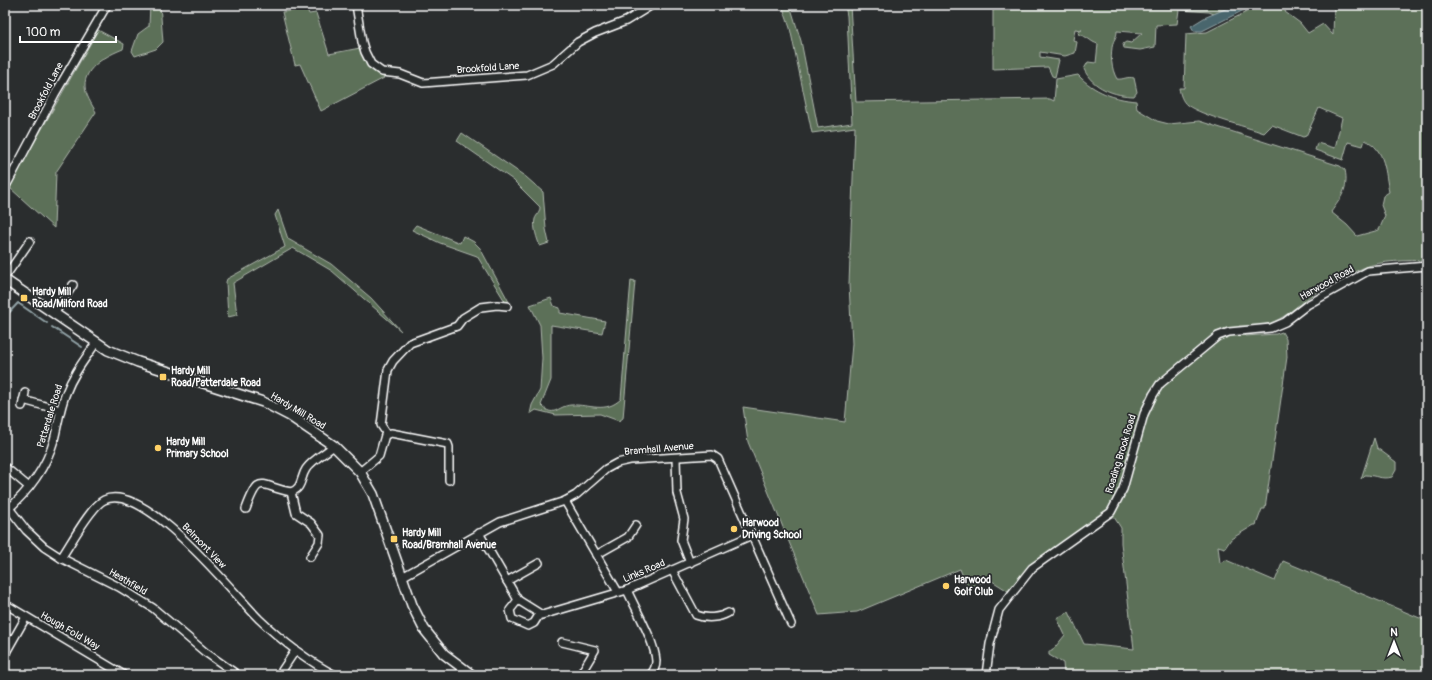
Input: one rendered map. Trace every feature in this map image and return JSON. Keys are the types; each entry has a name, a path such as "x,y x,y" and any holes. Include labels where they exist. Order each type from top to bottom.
{"main road":[{"name":"Hardy Mill Road","path":"5,278 96,343 122,356 263,402 290,416 334,446 360,472 373,494 412,605 431,638 444,654 472,675"}],"street":[{"name":"Brookfold Lane","path":"5,188 54,94 107,5"},
{"name":"Brookfold Lane","path":"356,5 363,47 371,64 382,72 400,74 423,83 527,75 553,64 578,42 595,33 626,21 652,5"},
{"path":"5,278 30,241"},
{"name":"Harwood Road","path":"1242,332 1271,328 1285,322 1307,305 1368,272 1427,266"},
{"path":"54,314 73,285"},
{"path":"449,480 448,444 387,434 381,425 382,403 388,370 397,357 415,340 457,326 463,318 476,309 497,305 507,306"},
{"name":"Roading Brook Road","path":"986,675 990,644 998,613 1012,591 1025,575 1041,560 1102,521 1114,508 1126,477 1144,414 1150,400 1160,384 1218,336 1229,332 1242,332"},
{"name":"Patterdale Road","path":"7,510 29,487 49,453 60,410 72,380 96,343"},
{"path":"23,400 60,410"},
{"path":"360,472 378,456 382,448 384,437 387,434"},
{"path":"246,509 252,500 255,487 262,484 290,492 297,489 301,484 307,467 334,446"},
{"name":"Bramhall Avenue","path":"402,577 509,518 565,501 576,495 606,469 617,464 630,460 709,455 718,459 792,624"},
{"path":"676,458 677,493 684,519 681,540 690,562"},
{"path":"5,467 29,487"},
{"path":"290,492 296,513 311,522 320,535 319,543 312,548 310,557"},
{"name":"Belmont View","path":"62,558 92,511 100,502 113,498 129,500 156,515 174,530 259,618 295,651 334,675"},
{"path":"565,501 618,592"},
{"name":"Heathfield","path":"7,510 34,539 62,558 119,587 153,608 205,652 238,675"},
{"path":"596,555 628,537 636,524"},
{"path":"480,533 518,600 539,615"},
{"name":"Links Road","path":"518,600 510,610 512,619 528,626 534,623 539,615 544,615 626,590 752,535"},
{"path":"507,581 538,565"},
{"path":"672,570 696,615 713,617 729,613"},
{"path":"626,590 647,634 655,657 654,669 650,675"},
{"name":"Hough Fold Way","path":"5,604 124,675"},
{"path":"5,654 26,617"},
{"path":"562,642 594,650 580,675"},
{"path":"279,675 295,651"}],"green space":[{"path":"150,5 160,5 163,42 156,49 135,56 132,51 138,34 149,26"},
{"name":"Harwood Golf Club","path":"782,5 790,5 801,41 818,128 852,123 847,16 845,5 850,5 856,102 1050,99 1054,101 1056,79 1078,75 1091,86 1105,94 1136,101 1137,109 1157,121 1169,124 1199,121 1340,166 1345,170 1345,188 1331,212 1347,225 1357,236 1379,230 1385,216 1381,205 1383,196 1389,192 1383,162 1377,149 1365,140 1363,146 1348,142 1343,160 1315,150 1317,143 1335,148 1342,118 1319,108 1306,136 1303,137 1272,125 1264,133 1213,117 1187,105 1184,102 1179,88 1184,88 1186,34 1207,32 1260,5 1288,5 1285,12 1300,23 1308,33 1323,24 1333,35 1334,5 1381,5 1382,7 1409,10 1410,5 1427,5 1427,260 1395,261 1370,265 1325,287 1275,321 1253,326 1239,326 1245,336 1276,334 1282,332 1286,339 1287,357 1265,509 1262,509 1256,525 1231,539 1225,548 1218,546 1220,563 1226,560 1275,581 1283,561 1427,621 1427,675 1064,675 1063,663 1049,655 1049,651 1052,651 1065,635 1057,618 1069,612 1084,644 1134,649 1121,543 1121,528 1114,517 1104,515 1030,565 1008,591 989,579 968,589 960,569 857,612 819,615 748,442 743,407 845,422 852,344 849,284 855,127 812,133 790,28"},
{"path":"993,5 1232,5 1231,7 1214,14 1209,12 1179,10 1177,24 1156,25 1155,47 1140,50 1124,48 1123,44 1126,42 1131,43 1142,33 1117,31 1112,52 1113,71 1117,79 1129,77 1134,78 1137,92 1134,96 1127,96 1105,90 1098,86 1088,76 1084,69 1088,62 1096,63 1098,44 1079,35 1078,32 1082,30 1075,29 1073,40 1077,42 1075,53 1065,56 1040,52 1040,57 1059,60 1055,77 1052,76 1048,67 993,69"},
{"path":"307,9 309,14 316,13 329,54 360,48 367,62 384,78 321,111 300,64 295,65 282,12"},
{"path":"98,30 124,44 123,49 104,58 88,73 85,86 86,92 96,112 56,172 54,228 9,187"},
{"path":"462,133 526,177 543,192 546,229 549,243 540,246 536,233 535,219 540,207 513,180 457,141"},
{"path":"278,210 288,239 331,264 371,298 401,331 332,271 293,248 233,283 237,315 228,317 227,279 285,247 275,215"},
{"path":"416,225 460,243 463,236 474,242 480,248 509,302 506,303 477,256 440,243 412,230"},
{"path":"631,280 635,281 623,418 619,421 600,414 556,415 536,410 530,414 532,405 540,390 542,358 540,325 530,305 551,298 554,306 560,308 560,313 605,321 602,333 551,325 551,380 541,405 549,411 556,411 571,405 597,407 609,406 615,404 621,399"},
{"path":"1374,438 1377,448 1396,462 1396,470 1392,477 1385,478 1365,475 1361,479"}],"water":[{"path":"1235,5 1254,5 1202,31 1194,31 1191,26 1204,18"}],"waterway":[{"path":"5,317 18,303 47,323"},
{"path":"52,327 82,347"}],"place":[{"name":"Hardy Mill Road/Milford Road","path":"24,298"},
{"name":"Hardy Mill Road/Patterdale Road","path":"163,377"},
{"name":"Hardy Mill Primary School","path":"158,448"},
{"name":"Harwood Driving School","path":"734,529"},
{"name":"Hardy Mill Road/Bramhall Avenue","path":"394,539"},
{"name":"Harwood Golf Club","path":"946,586"}]}
